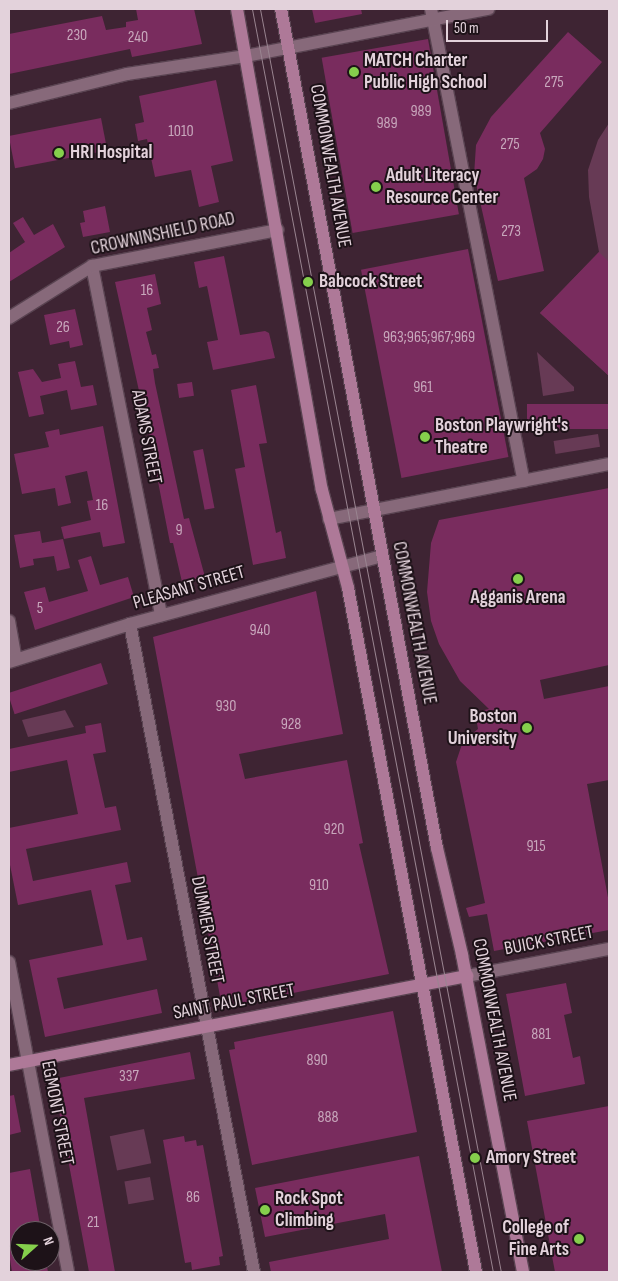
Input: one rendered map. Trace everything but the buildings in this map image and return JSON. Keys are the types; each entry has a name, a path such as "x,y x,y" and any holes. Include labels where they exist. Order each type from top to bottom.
{"main road":[{"path":"237,9 278,230 303,388 329,519 341,565 423,985 476,1272"},
{"name":"COMMONWEALTH AVENUE","path":"281,9 437,848 467,976 523,1272"},
{"name":"SAINT PAUL STREET","path":"9,1065 467,976"}],"street":[{"path":"9,103 127,74 289,48 432,15 488,9"},
{"path":"432,15 524,481"},
{"name":"CROWNINSHIELD ROAD","path":"9,318 92,266 278,230"},
{"name":"ADAMS STREET","path":"92,266 161,615"},
{"path":"329,519 609,464"},
{"name":"PLEASANT STREET","path":"12,661 161,615 341,565 382,556"},
{"path":"9,622 12,661"},
{"name":"DUMMER STREET","path":"130,624 254,1272"},
{"name":"BUICK STREET","path":"467,976 609,949"},
{"name":"EGMONT STREET","path":"9,962 68,1272"}],"shaded area":[{"path":"609,123 609,376 540,313 599,252 589,197 588,170 598,140"},
{"path":"537,352 574,387 574,391 543,396"},
{"path":"598,434 600,447 556,454 554,441"},
{"path":"65,710 74,727 28,737 22,720"},
{"path":"144,1129 151,1163 117,1171 110,1136"},
{"path":"150,1177 154,1200 128,1204 124,1182"}],"tram line":[{"path":"252,9 493,1272"},
{"path":"260,9 501,1272"}],"place":[{"name":"MATCH Charter Public High School","path":"354,72"},
{"name":"HRI Hospital","path":"59,153"},
{"name":"Adult Literacy Resource Center","path":"376,187"},
{"name":"Babcock Street","path":"308,282"},
{"name":"Boston Playwright's Theatre","path":"425,437"},
{"name":"Agganis Arena","path":"518,579"},
{"name":"Boston University","path":"527,728"},
{"name":"Amory Street","path":"475,1158"},
{"name":"Rock Spot Climbing","path":"265,1210"},
{"name":"College of Fine Arts","path":"579,1239"}]}
